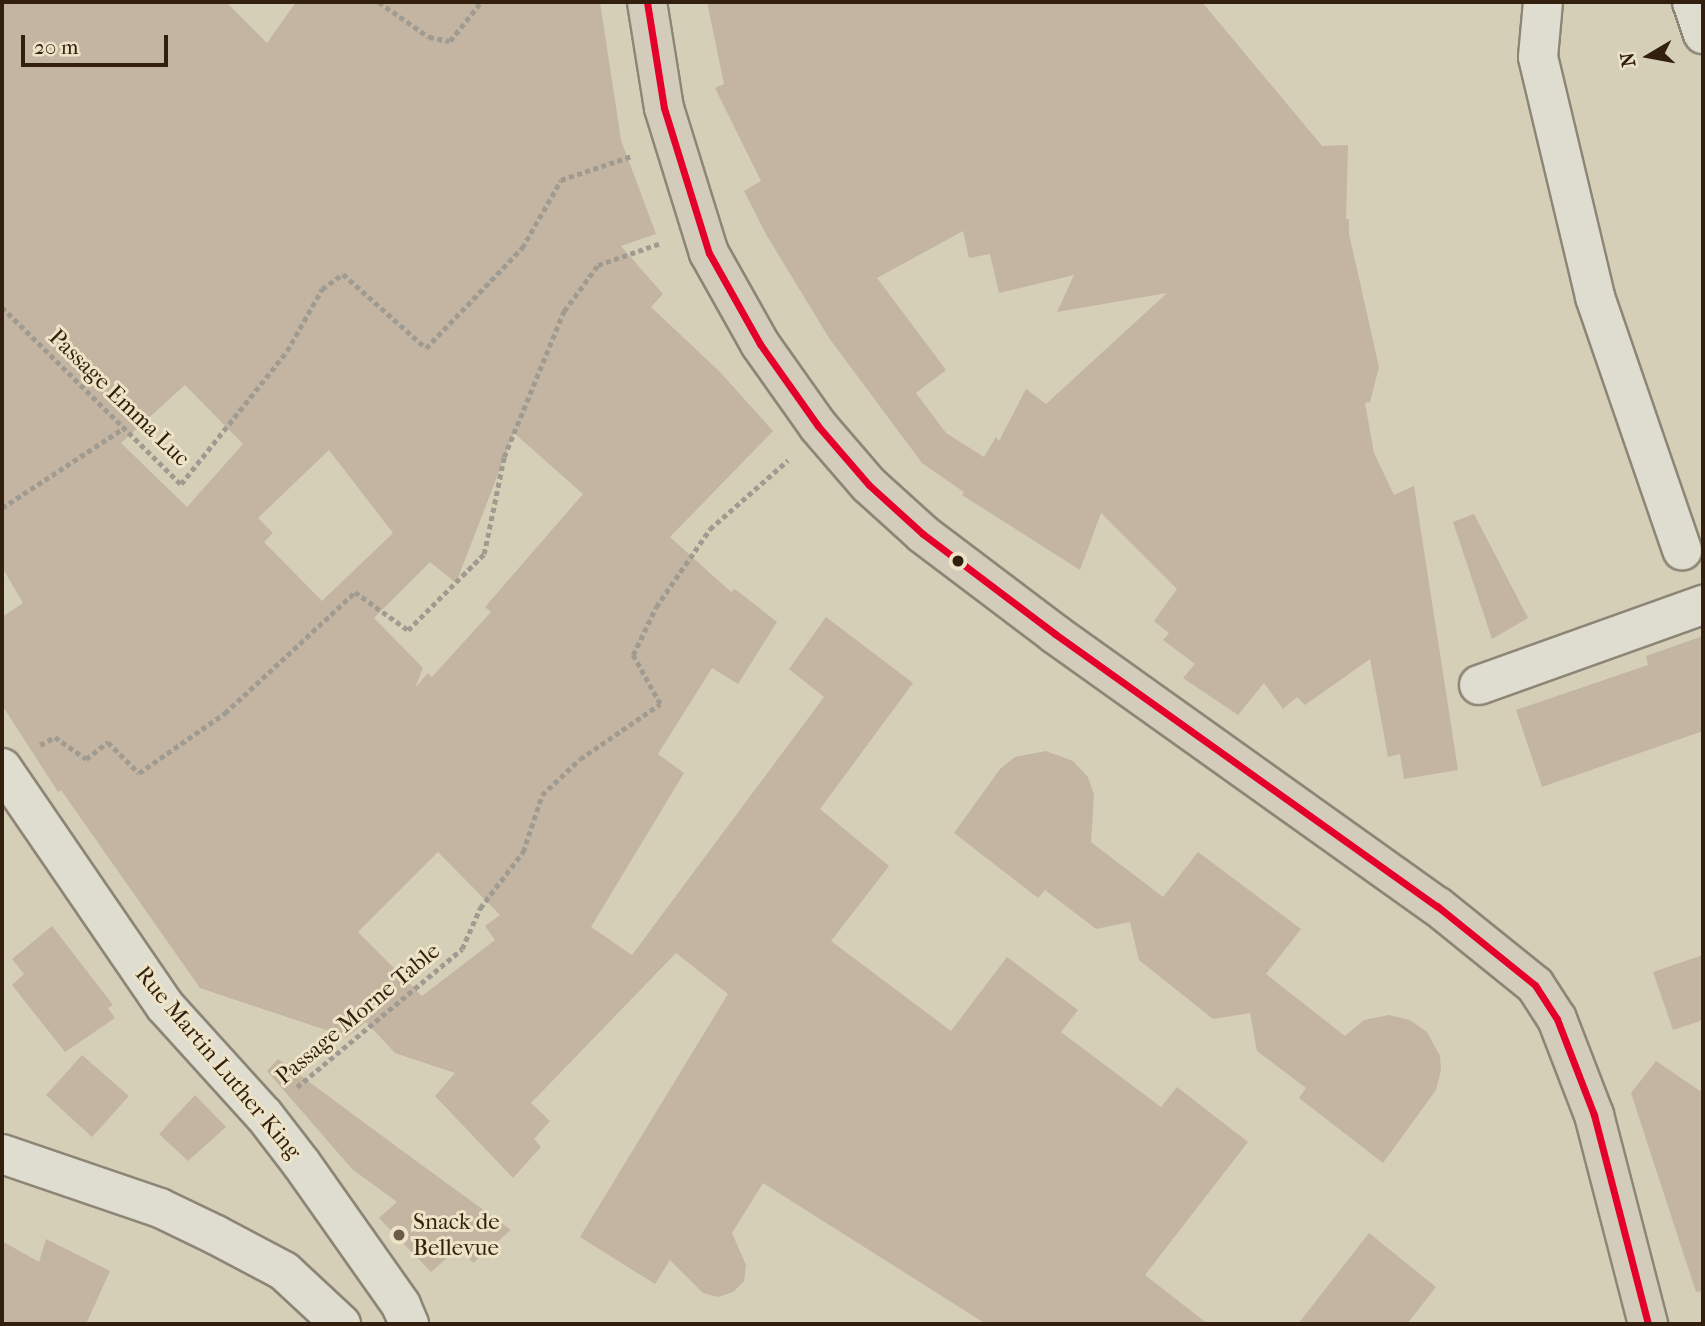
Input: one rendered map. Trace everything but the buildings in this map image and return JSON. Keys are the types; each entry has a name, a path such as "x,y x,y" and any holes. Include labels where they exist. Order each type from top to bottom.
{"main road":[{"path":"647,2 664,108 709,253 760,344 818,426 869,485 923,534 1099,666 1437,906 1535,985 1557,1019 1594,1115 1648,1324"}],"street":[{"path":"1543,2 1538,57 1595,297 1682,550"},
{"path":"1692,2 1703,34"},
{"path":"1479,685 1703,605"},
{"name":"Rue Martin Luther King","path":"2,768 164,1006 264,1115 401,1305 409,1324"},
{"path":"2,1154 160,1208 216,1235 284,1271 341,1324"}],"path":[{"path":"379,2 429,37 450,41 481,2"},
{"name":"Passage Emma Luc","path":"2,307 181,484 287,351 322,289 343,274 426,348 522,248 561,180 636,154"},
{"path":"34,748 55,737 86,760 108,742 139,773 225,713 355,592 408,630 484,554 504,457 564,311 598,265 668,240"},
{"path":"2,508 124,428"},
{"name":"Passage Morne Table","path":"264,1115 462,949 480,908 523,852 542,795 580,759 660,704 633,655 656,607 710,529 797,452"}],"transit line":[{"path":"647,2 664,108 709,253 760,344 818,426 869,485 923,534 1055,634 1437,906 1535,985 1557,1019 1594,1115 1648,1324"}],"place":[{"name":"Snack de Bellevue","path":"399,1235"}]}
